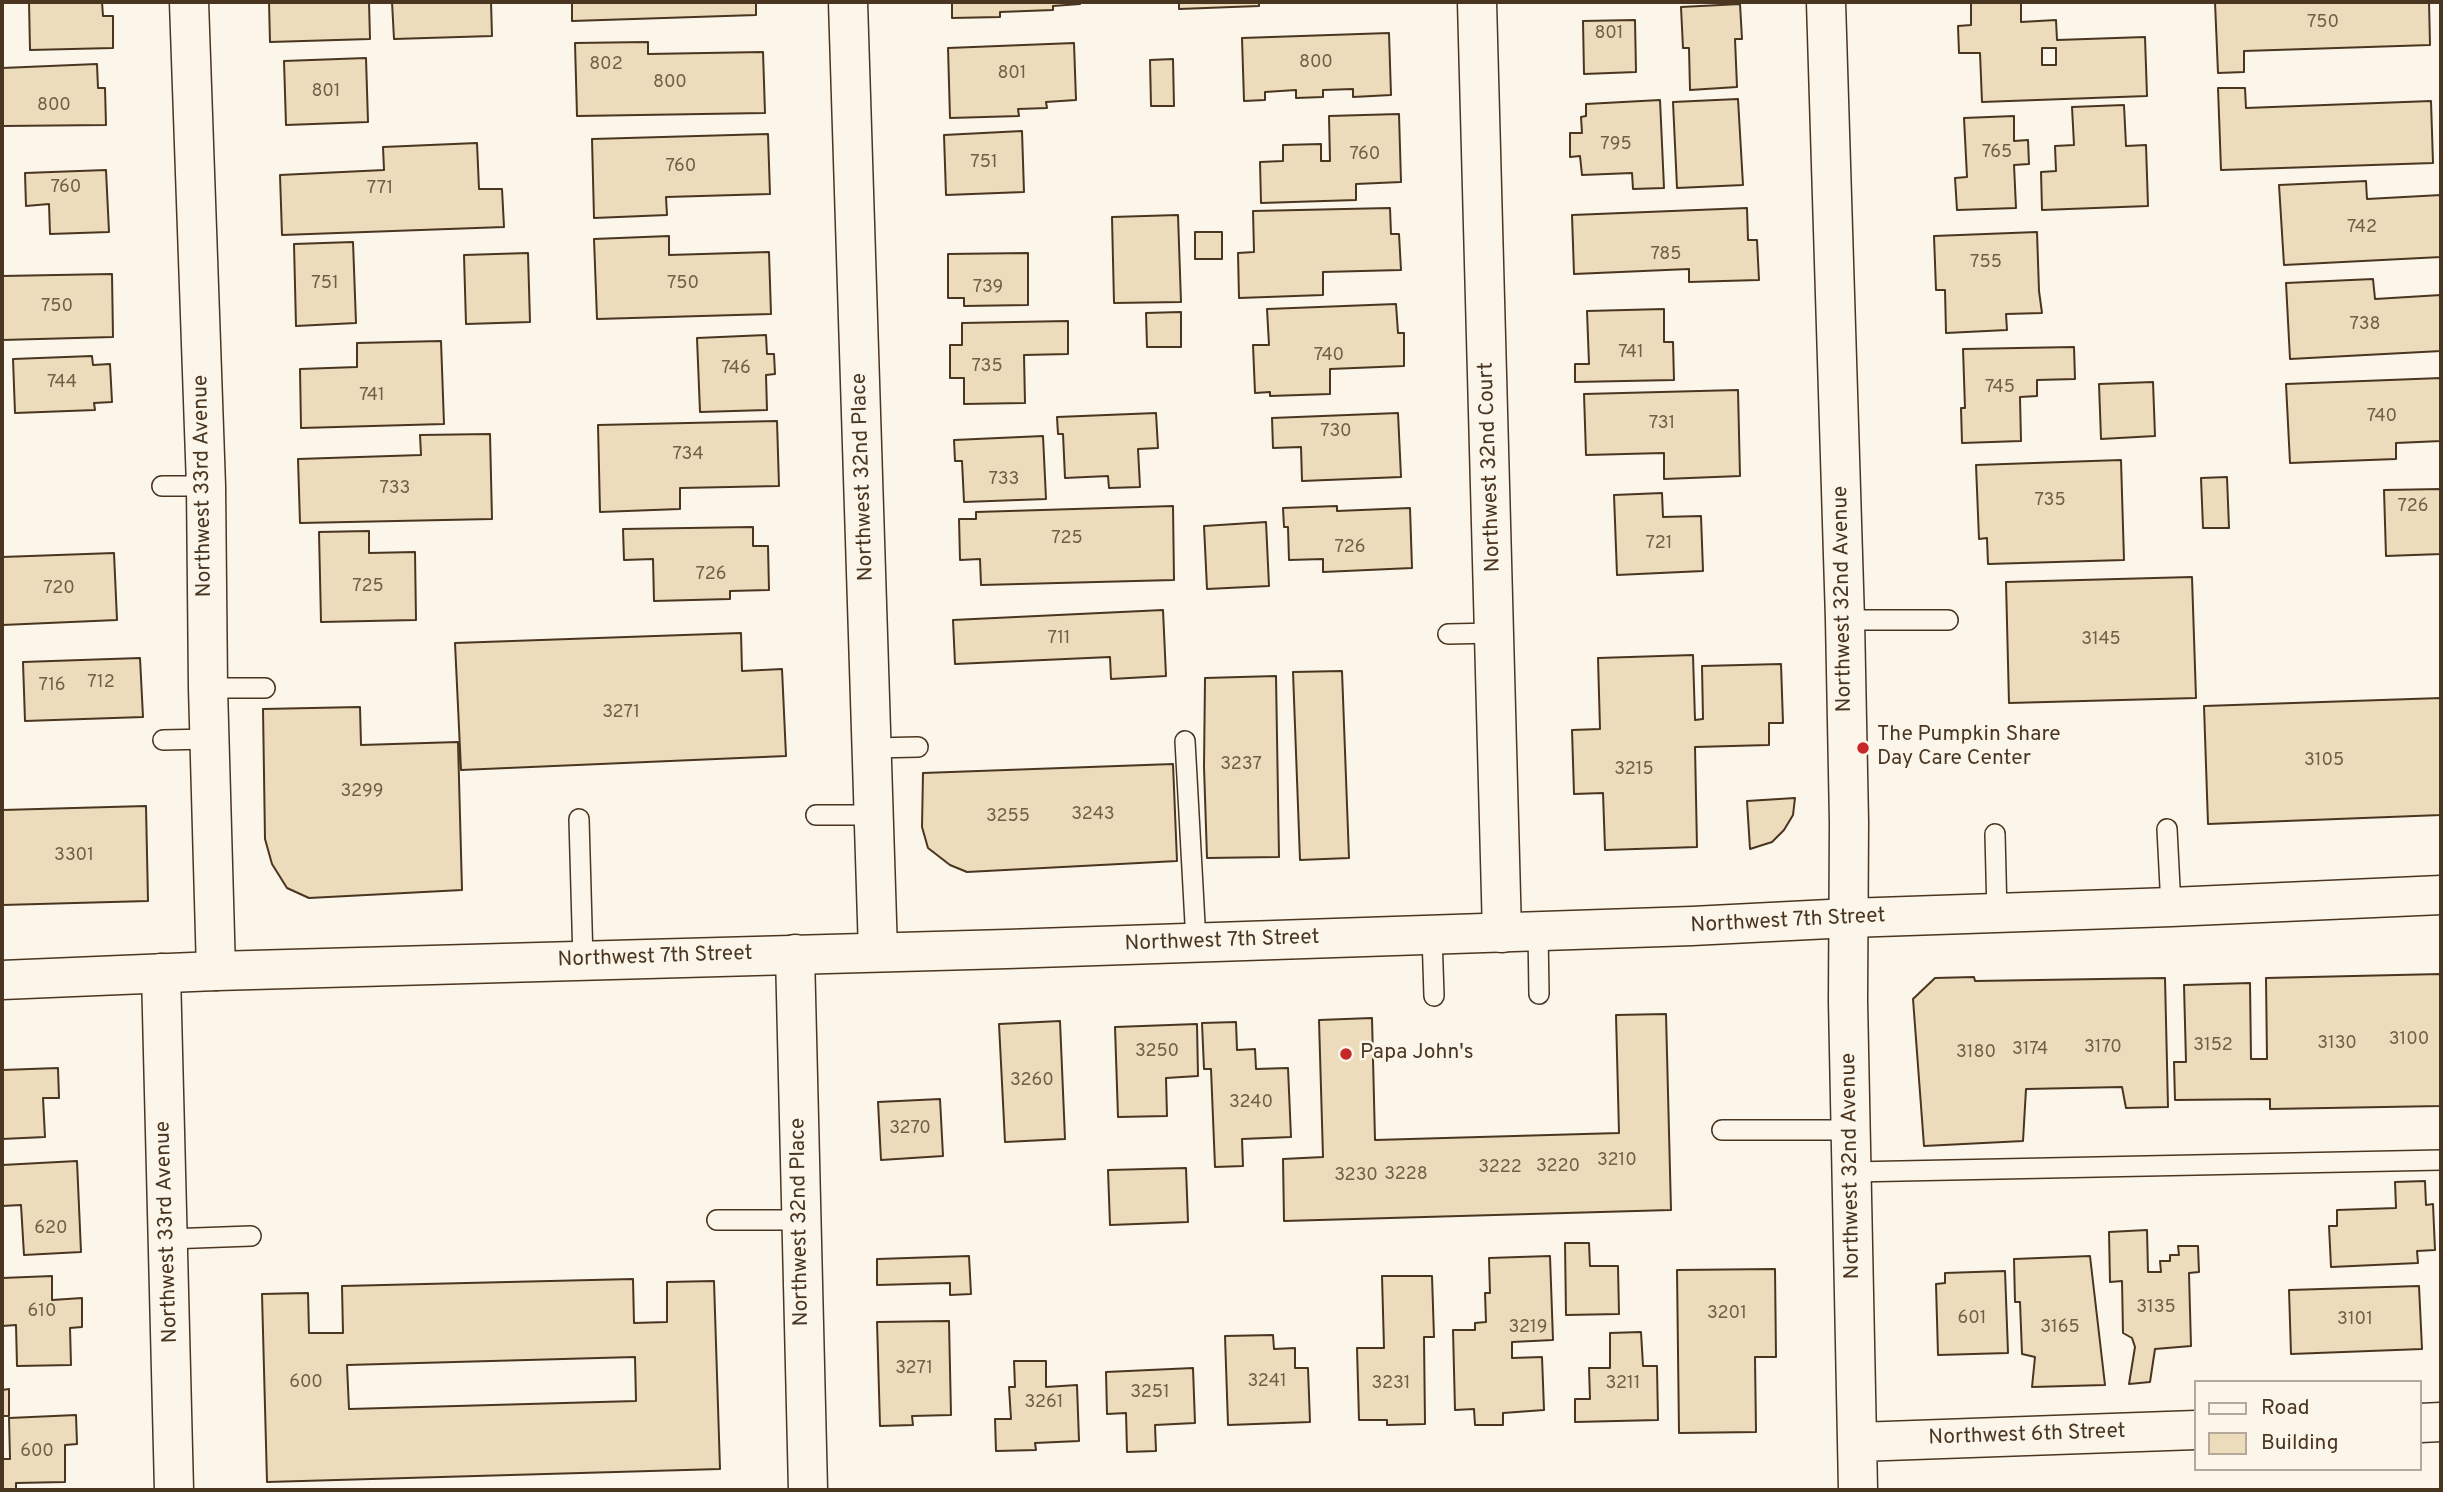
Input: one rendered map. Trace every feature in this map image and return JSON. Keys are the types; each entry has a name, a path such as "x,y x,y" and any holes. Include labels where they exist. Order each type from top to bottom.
{"street":[{"name":"Northwest 33rd Avenue","path":"189,2 206,486 209,739 216,971"},
{"name":"Northwest 32nd Place","path":"848,2 878,951"},
{"name":"Northwest 32nd Court","path":"1477,2 1495,633 1520,932"},
{"name":"Northwest 32nd Avenue","path":"1826,2 1845,620 1858,1490"},
{"name":"Northwest 7th Street","path":"2,980 216,971 1520,932 2441,895"},
{"name":"Northwest 32nd Place","path":"795,954 807,1490"},
{"name":"Northwest 33rd Avenue","path":"161,973 174,1490"},
{"path":"2422,1423 2441,1422"},
{"name":"Northwest 6th Street","path":"1857,1442 2194,1430"}],"lane":[{"path":"162,486 206,486"},
{"path":"1845,620 1948,620"},
{"path":"1448,634 1495,633"},
{"path":"208,688 265,688"},
{"path":"163,740 209,739"},
{"path":"1185,741 1196,942"},
{"path":"873,748 918,747"},
{"path":"816,815 875,815"},
{"path":"579,819 583,961"},
{"path":"2167,829 2171,907"},
{"path":"1995,834 1997,914"},
{"path":"1520,932 1539,994"},
{"path":"1432,935 1434,996"},
{"path":"1721,1130 1851,1130"},
{"path":"1852,1172 2441,1160"},
{"path":"717,1220 800,1220"},
{"path":"168,1239 251,1236"}],"building":[{"path":"29,2 102,2 103,16 113,16 113,48 30,50"},
{"path":"269,2 369,2 370,39 270,42"},
{"path":"392,2 491,2 492,36 394,39"},
{"path":"572,2 756,2 756,15 572,21"},
{"path":"952,2 1080,4 1053,6 1053,10 1000,12 1000,17 952,18"},
{"path":"1179,2 1259,2 1259,6 1179,9"},
{"path":"2021,2 2021,22 2056,20 2057,40 2145,37 2147,96 1982,102 1980,53 1959,53 1958,26 1971,25 1971,3","holes":["2042,48 2056,48 2056,65 2042,65"]},
{"path":"2215,2 2429,2 2430,45 2244,51 2244,72 2218,73"},
{"path":"1740,4 1742,39 1735,39 1737,87 1690,90 1689,48 1683,48 1681,7"},
{"path":"1635,20 1636,72 1584,74 1583,21"},
{"path":"1389,33 1391,95 1353,97 1353,89 1323,90 1323,97 1296,98 1296,90 1265,92 1265,100 1244,101 1242,38"},
{"path":"648,42 648,54 763,52 765,113 577,116 575,43"},
{"path":"1074,43 1076,100 1046,102 1047,108 1018,109 1019,116 950,118 948,48"},
{"path":"366,58 368,122 286,125 284,61"},
{"path":"1173,59 1174,106 1151,106 1150,60"},
{"path":"97,64 98,88 105,88 106,125 2,126 2,68"},
{"path":"2218,88 2245,88 2246,108 2431,101 2433,163 2221,170"},
{"path":"1738,99 1743,185 1677,188 1673,102"},
{"path":"1660,100 1664,188 1633,189 1632,173 1582,175 1580,156 1570,157 1570,133 1582,133 1581,117 1586,116 1586,104"},
{"path":"2124,105 2126,146 2146,145 2148,206 2042,210 2041,172 2056,171 2055,146 2074,145 2072,107"},
{"path":"1399,114 1401,182 1356,184 1356,200 1261,203 1260,162 1283,161 1283,145 1321,144 1321,161 1330,161 1329,116"},
{"path":"2014,116 2014,141 2028,140 2029,164 2014,165 2016,208 1957,210 1955,178 1967,177 1964,118"},
{"path":"1022,131 1024,192 946,195 944,135"},
{"path":"768,134 770,194 666,197 667,215 594,218 592,139"},
{"path":"477,143 479,189 502,189 504,227 282,235 280,175 384,170 383,147"},
{"path":"106,170 109,232 50,234 49,204 26,206 25,173"},
{"path":"2366,181 2367,199 2441,195 2441,257 2284,265 2279,185"},
{"path":"1390,208 1391,234 1399,234 1401,270 1323,272 1323,295 1239,298 1238,253 1254,252 1253,211"},
{"path":"1747,208 1748,240 1757,240 1759,280 1689,282 1689,269 1574,274 1572,215"},
{"path":"1178,215 1181,302 1114,303 1112,217"},
{"path":"1195,232 1222,232 1222,259 1195,259"},
{"path":"2037,232 2042,313 2006,314 2007,330 1946,333 1945,290 1936,290 1934,236"},
{"path":"669,236 669,255 769,252 771,314 597,319 594,239"},
{"path":"353,242 356,323 296,326 294,244"},
{"path":"528,253 530,322 466,324 464,255"},
{"path":"1028,253 1028,305 964,306 964,298 948,298 948,254"},
{"path":"112,274 113,337 2,340 2,276"},
{"path":"2373,279 2375,299 2441,295 2441,351 2290,359 2286,283"},
{"path":"1396,304 1398,333 1404,333 1404,366 1330,369 1330,394 1270,396 1270,392 1255,393 1253,345 1269,345 1267,309"},
{"path":"1664,309 1664,342 1673,342 1674,380 1575,382 1575,364 1589,364 1587,311"},
{"path":"1181,312 1181,347 1147,347 1146,313"},
{"path":"1068,321 1068,354 1024,355 1025,403 964,404 964,378 950,378 950,345 962,345 962,323"},
{"path":"766,335 767,354 774,354 775,374 766,375 767,410 700,412 697,338"},
{"path":"441,341 444,424 301,428 300,369 357,367 357,343"},
{"path":"2074,347 2075,379 2037,380 2037,396 2020,397 2021,441 1962,443 1961,408 1965,408 1963,349"},
{"path":"92,356 93,365 110,364 112,402 94,403 95,410 15,413 13,359"},
{"path":"2441,378 2441,441 2396,443 2396,459 2290,463 2286,384"},
{"path":"2153,382 2155,436 2101,439 2099,384"},
{"path":"1738,390 1740,476 1664,479 1664,453 1586,455 1584,394"},
{"path":"1156,413 1158,448 1138,449 1140,487 1109,488 1108,476 1065,478 1063,434 1058,434 1057,417"},
{"path":"1398,413 1401,477 1302,481 1301,447 1273,448 1272,418"},
{"path":"777,421 779,486 680,488 680,509 600,512 598,425"},
{"path":"490,434 492,519 300,523 298,459 421,455 420,435"},
{"path":"1043,436 1046,499 964,502 962,461 955,461 954,440"},
{"path":"2121,460 2124,560 1988,564 1987,538 1979,539 1976,465"},
{"path":"2227,477 2229,528 2203,528 2201,478"},
{"path":"2441,489 2441,554 2386,556 2384,490"},
{"path":"1662,493 1663,517 1701,516 1703,571 1617,575 1614,495"},
{"path":"1173,506 1174,580 981,585 980,559 960,560 959,519 976,519 976,512"},
{"path":"1337,506 1337,511 1410,508 1412,568 1323,572 1323,559 1289,560 1288,527 1284,527 1283,508"},
{"path":"1266,522 1269,586 1207,589 1204,526"},
{"path":"753,527 753,546 768,546 769,590 730,591 730,599 654,601 653,559 624,560 623,529"},
{"path":"369,531 369,553 415,552 416,620 321,622 319,532"},
{"path":"114,553 117,620 2,625 2,557"},
{"path":"2192,577 2196,698 2009,703 2006,582"},
{"path":"1163,610 1166,676 1111,679 1110,657 955,664 953,620"},
{"path":"741,633 742,671 782,669 786,756 461,770 455,643"},
{"path":"1693,655 1695,720 1703,719 1702,666 1781,664 1783,723 1769,723 1769,745 1695,747 1697,847 1605,850 1603,793 1574,794 1572,730 1600,729 1598,658"},
{"path":"140,658 143,717 25,721 23,662"},
{"path":"1342,671 1349,858 1300,860 1293,672"},
{"path":"1276,676 1279,857 1207,858 1205,678"},
{"path":"2441,698 2441,815 2208,824 2204,706"},
{"path":"360,707 361,745 458,742 462,890 309,898 287,888 272,864 265,839 263,709"},
{"path":"1173,764 1177,861 967,872 950,865 928,848 922,827 923,773"},
{"path":"1795,798 1793,815 1784,830 1772,842 1750,849 1747,801"},
{"path":"146,806 148,901 2,905 2,810"},
{"path":"2441,974 2441,1106 2270,1109 2270,1099 2175,1100 2174,1062 2186,1062 2184,985 2250,983 2251,1059 2267,1059 2266,978"},
{"path":"1974,977 1975,981 2165,978 2168,1107 2126,1108 2122,1087 2026,1089 2023,1141 1924,1146 1913,999 1935,978"},
{"path":"1666,1014 1671,1210 1284,1221 1283,1159 1323,1157 1319,1020 1372,1018 1375,1140 1619,1133 1616,1015"},
{"path":"1060,1021 1065,1139 1005,1142 999,1024"},
{"path":"1236,1022 1237,1050 1255,1049 1256,1069 1288,1068 1291,1137 1242,1139 1243,1166 1215,1167 1211,1069 1204,1069 1202,1023"},
{"path":"1197,1024 1198,1076 1166,1078 1167,1116 1118,1117 1115,1027"},
{"path":"58,1068 59,1098 43,1098 45,1137 2,1139 2,1070"},
{"path":"940,1099 943,1156 881,1160 878,1102"},
{"path":"77,1161 81,1252 24,1255 21,1205 2,1206 2,1165"},
{"path":"1186,1168 1188,1222 1110,1225 1108,1170"},
{"path":"2425,1181 2426,1205 2433,1204 2435,1250 2417,1251 2418,1263 2331,1267 2329,1226 2337,1226 2337,1210 2396,1208 2395,1182"},
{"path":"2147,1230 2148,1272 2161,1272 2160,1261 2170,1261 2170,1255 2179,1255 2178,1246 2198,1246 2199,1272 2189,1273 2191,1346 2155,1349 2150,1382 2129,1384 2135,1347 2132,1338 2123,1333 2122,1281 2110,1282 2109,1232"},
{"path":"1565,1243 1589,1243 1590,1266 1618,1266 1619,1314 1566,1315"},
{"path":"969,1256 971,1294 950,1295 950,1283 877,1285 877,1259"},
{"path":"1550,1256 1553,1340 1512,1342 1512,1358 1542,1357 1544,1410 1503,1413 1503,1425 1475,1425 1474,1409 1455,1410 1453,1330 1475,1330 1475,1323 1486,1322 1485,1293 1490,1293 1489,1258"},
{"path":"2090,1256 2105,1385 2032,1387 2035,1357 2022,1354 2020,1302 2015,1302 2014,1259"},
{"path":"1775,1269 1776,1357 1755,1357 1756,1432 1679,1433 1677,1270"},
{"path":"2005,1271 2008,1353 1938,1355 1936,1284 1945,1283 1945,1273"},
{"path":"52,1276 52,1300 82,1298 82,1327 70,1328 71,1365 17,1366 16,1325 2,1326 2,1278"},
{"path":"1382,1276 1432,1276 1434,1337 1424,1337 1425,1424 1387,1425 1387,1420 1359,1420 1357,1348 1384,1348"},
{"path":"633,1279 634,1323 667,1322 667,1282 714,1281 720,1469 267,1482 262,1294 308,1293 309,1333 343,1333 342,1286","holes":["635,1357 636,1401 349,1409 347,1365"]},
{"path":"2419,1286 2422,1349 2291,1354 2289,1290"},
{"path":"949,1321 951,1415 912,1416 913,1425 880,1426 877,1322"},
{"path":"1641,1332 1643,1366 1657,1366 1658,1420 1575,1422 1575,1399 1590,1399 1589,1368 1610,1368 1610,1333"},
{"path":"1273,1335 1274,1349 1295,1348 1295,1368 1308,1368 1310,1422 1228,1425 1225,1336"},
{"path":"1014,1361 1046,1361 1046,1387 1077,1385 1079,1441 1035,1443 1036,1450 996,1451 995,1419 1011,1419 1009,1387 1015,1387"},
{"path":"1193,1368 1195,1423 1155,1425 1156,1451 1127,1452 1126,1413 1107,1414 1106,1372"},
{"path":"9,1389 9,1416 2,1416 2,1390"},
{"path":"76,1415 77,1444 65,1445 65,1482 16,1483 16,1490 2,1490 2,1459 10,1459 9,1418"}],"place":[{"name":"The Pumpkin Share Day Care Center","path":"1863,748"},
{"name":"Papa John's","path":"1346,1054"}]}
